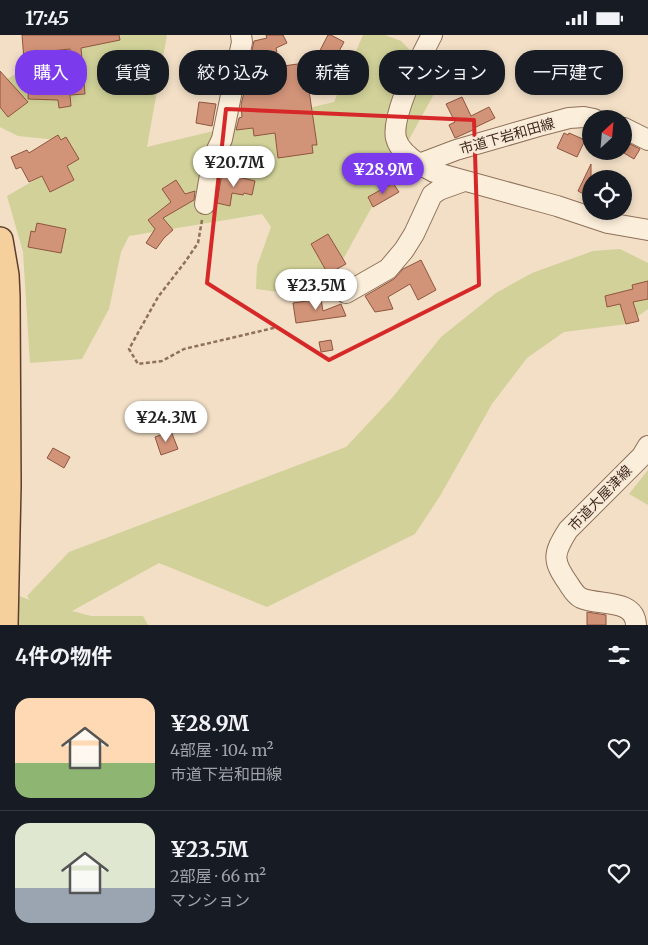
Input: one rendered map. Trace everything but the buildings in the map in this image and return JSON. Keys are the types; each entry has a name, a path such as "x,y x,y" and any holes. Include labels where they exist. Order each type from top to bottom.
{"main road":[{"path":"0,240 6,275 8,307 8,485 5,625"}],"street":[{"path":"205,204 213,158 222,139 230,106 242,42 241,35"},
{"path":"432,35 410,82 395,129 400,147 408,156 434,172 557,205 608,223 648,230"},
{"name":"市道下岩和田線","path":"419,164 456,150 539,126 569,118 582,117"},
{"path":"632,132 648,140"},
{"path":"346,293 388,269 404,250 414,234 432,195 439,190 464,181"},
{"name":"市道大屋津線","path":"636,625 632,614 625,608 617,604 590,601 574,593 558,568 556,555 562,539 568,530 642,456 648,445"}],"path":[{"path":"205,204 198,243 158,297 129,349 138,365 162,361 184,349 278,327"}],"highlighted area":[{"path":"226,109 474,120 479,285 329,360 207,283"}],"green space":[{"path":"96,35 167,35 164,50 97,50 97,95 156,95 147,147 334,102 337,95 369,95 369,50 357,50 363,35 385,35 401,41 410,50 379,50 379,95 433,95 341,263 314,282 279,292 256,289 257,266 271,227 262,214 129,236 121,252 109,309 82,359 30,363 23,252 7,196 52,170 68,141 18,136 0,127 0,85 15,74 15,95 87,95 87,50 54,50"},
{"path":"620,249 648,263 648,309 627,324 564,332 527,358 492,404 440,496 415,534 267,607 159,563 72,611 91,616 143,616 148,625 0,625 0,589 30,600 27,596 69,552 346,447 392,398 441,337 496,293 532,273 593,251"},
{"path":"648,470 648,505 629,494"}]}
